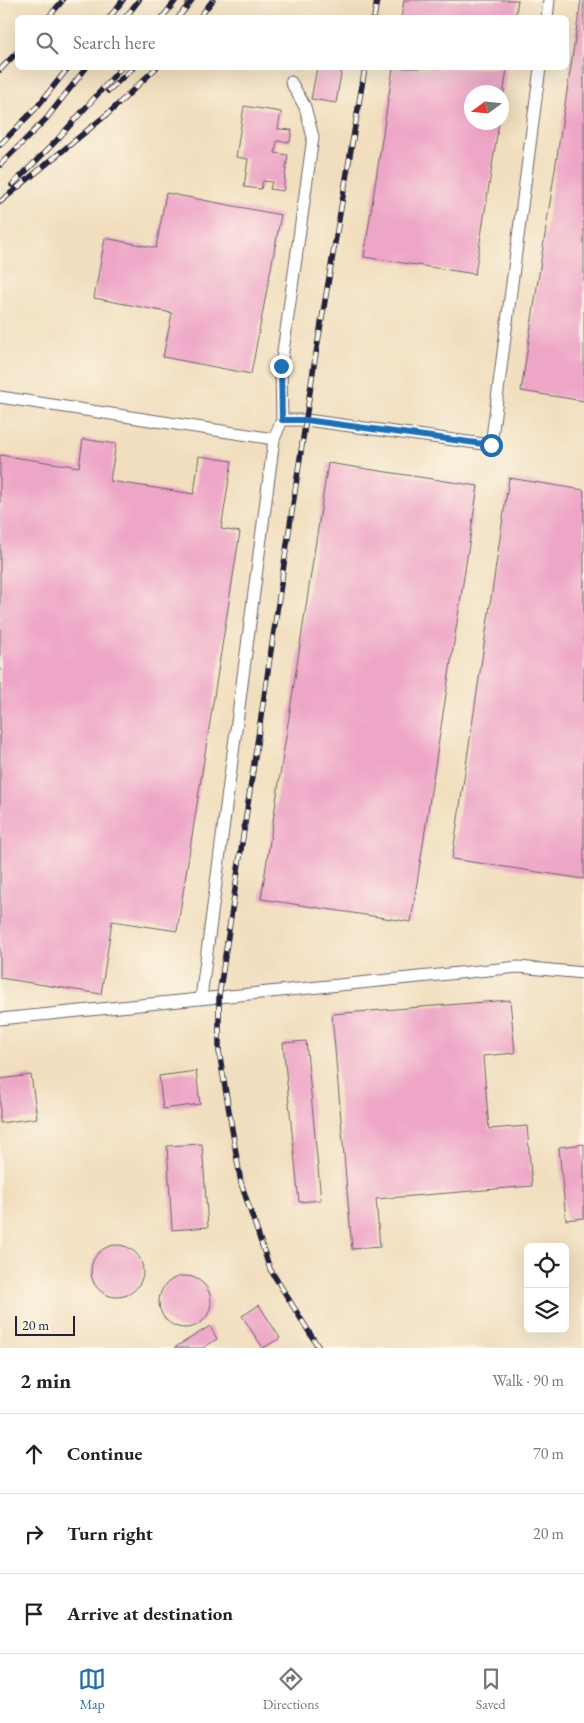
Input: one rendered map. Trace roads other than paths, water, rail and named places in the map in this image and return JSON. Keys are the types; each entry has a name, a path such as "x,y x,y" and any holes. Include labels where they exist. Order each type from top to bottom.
{"lane":[{"path":"547,15 549,0"},
{"path":"282,420 306,420 491,445 540,70"},
{"path":"201,998 274,439 282,420 281,366 313,137 305,108 291,82"},
{"path":"0,397 274,439"},
{"path":"0,1019 518,967 584,973"}],"railway":[{"path":"50,15 63,0"},
{"path":"111,15 123,0"},
{"path":"127,15 139,0"},
{"path":"164,15 176,0"},
{"path":"180,15 192,0"},
{"path":"201,15 213,0"},
{"path":"374,15 377,0"},
{"path":"0,70 15,54"},
{"path":"0,145 37,107 66,70"},
{"path":"0,165 46,119 84,70"},
{"path":"12,185 56,141 119,70"},
{"path":"108,91 131,70"},
{"path":"0,202 111,111 154,70"},
{"path":"319,1348 270,1269 241,1183 219,1051 219,996 314,365 365,70"}]}
